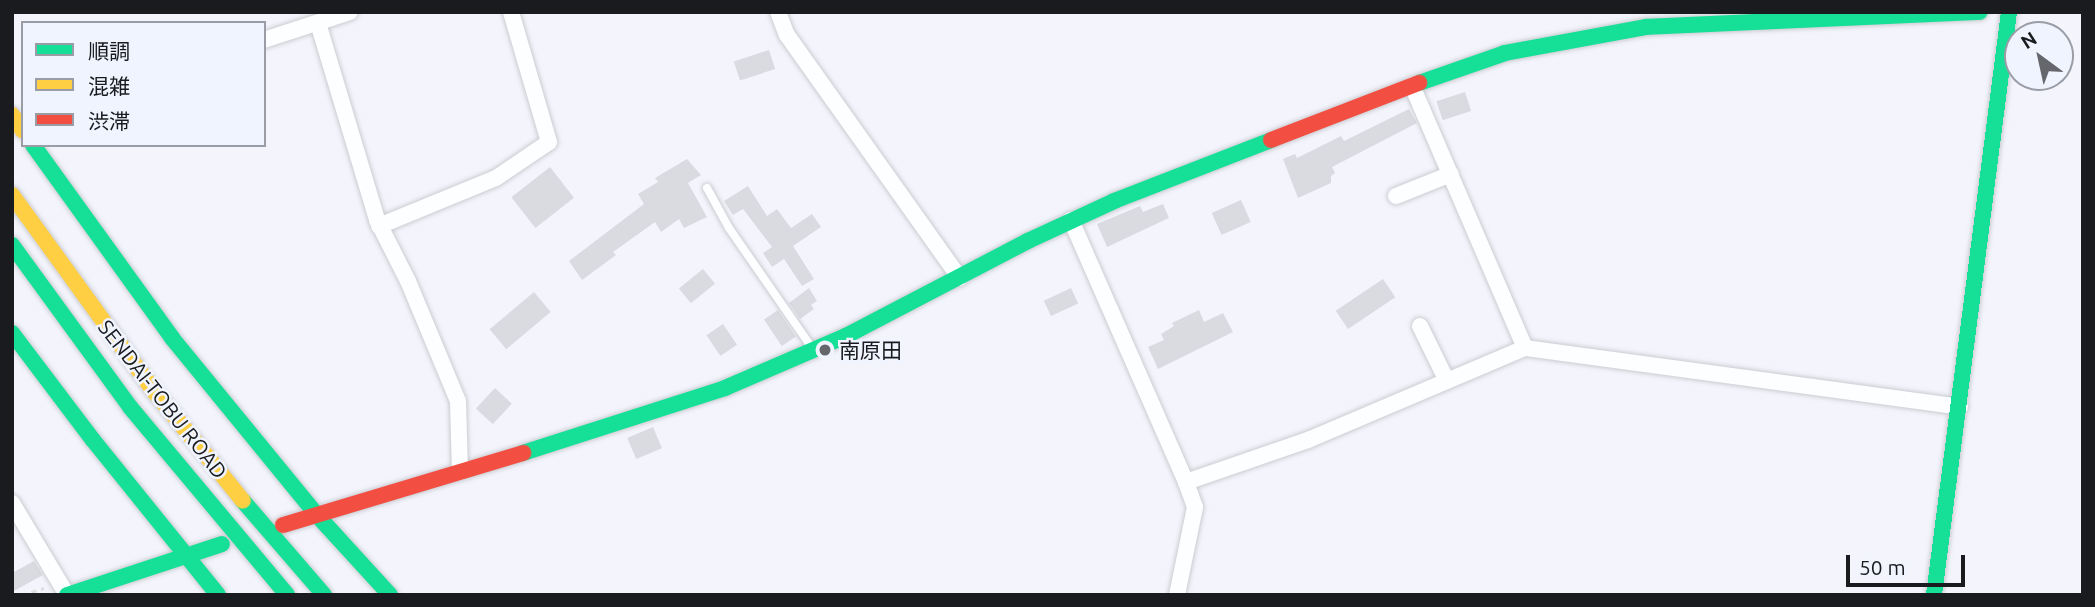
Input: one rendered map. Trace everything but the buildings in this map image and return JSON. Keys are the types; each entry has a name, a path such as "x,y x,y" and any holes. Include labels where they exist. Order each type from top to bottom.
{"main road":[{"path":"284,525 667,409 814,351 1071,220 1412,85 1505,53 1657,20 1980,12"},
{"path":"1934,595 2009,12"},
{"path":"34,147 172,338 316,514 390,595"},
{"name":"SENDAI-TOBU ROAD","path":"12,195 154,391 276,541 324,595"},
{"name":"SENDAI-TOBU ROAD","path":"12,245 130,407 287,595"},
{"path":"12,333 218,595"},
{"path":"67,595 222,544"}],"street":[{"path":"266,39 350,12"},
{"path":"379,226 496,178 549,142 511,12"},
{"path":"778,12 787,35 960,278"},
{"path":"318,23 379,226 408,281 458,401 460,472"},
{"path":"1412,85 1525,348"},
{"path":"1396,196 1451,174"},
{"path":"1071,220 1195,507 1177,595"},
{"path":"1420,326 1447,381"},
{"path":"1186,482 1308,440 1525,348 1960,407"},
{"path":"12,503 67,595"}],"lane":[{"path":"707,188 729,228 814,351"}],"path":[{"path":"22,595 47,587 48,583 59,579"}],"traffic: fast":[{"path":"1419,83 1505,53 1646,27 1980,12"},
{"path":"1934,595 2009,12"},
{"path":"523,453 725,388 846,336 1028,241 1114,201 1271,140"},
{"path":"34,147 172,338 316,514 390,595"},
{"path":"12,245 130,407 287,595"},
{"path":"12,333 93,440 218,595"},
{"path":"243,501 324,595"},
{"path":"67,595 222,544"}],"traffic: slow":[{"path":"12,115 21,128"},
{"path":"12,195 154,391 243,501"}],"traffic: jam":[{"path":"1271,140 1419,83"},
{"path":"283,525 523,453"}],"place":[{"name":"南原田","path":"825,350"}]}
